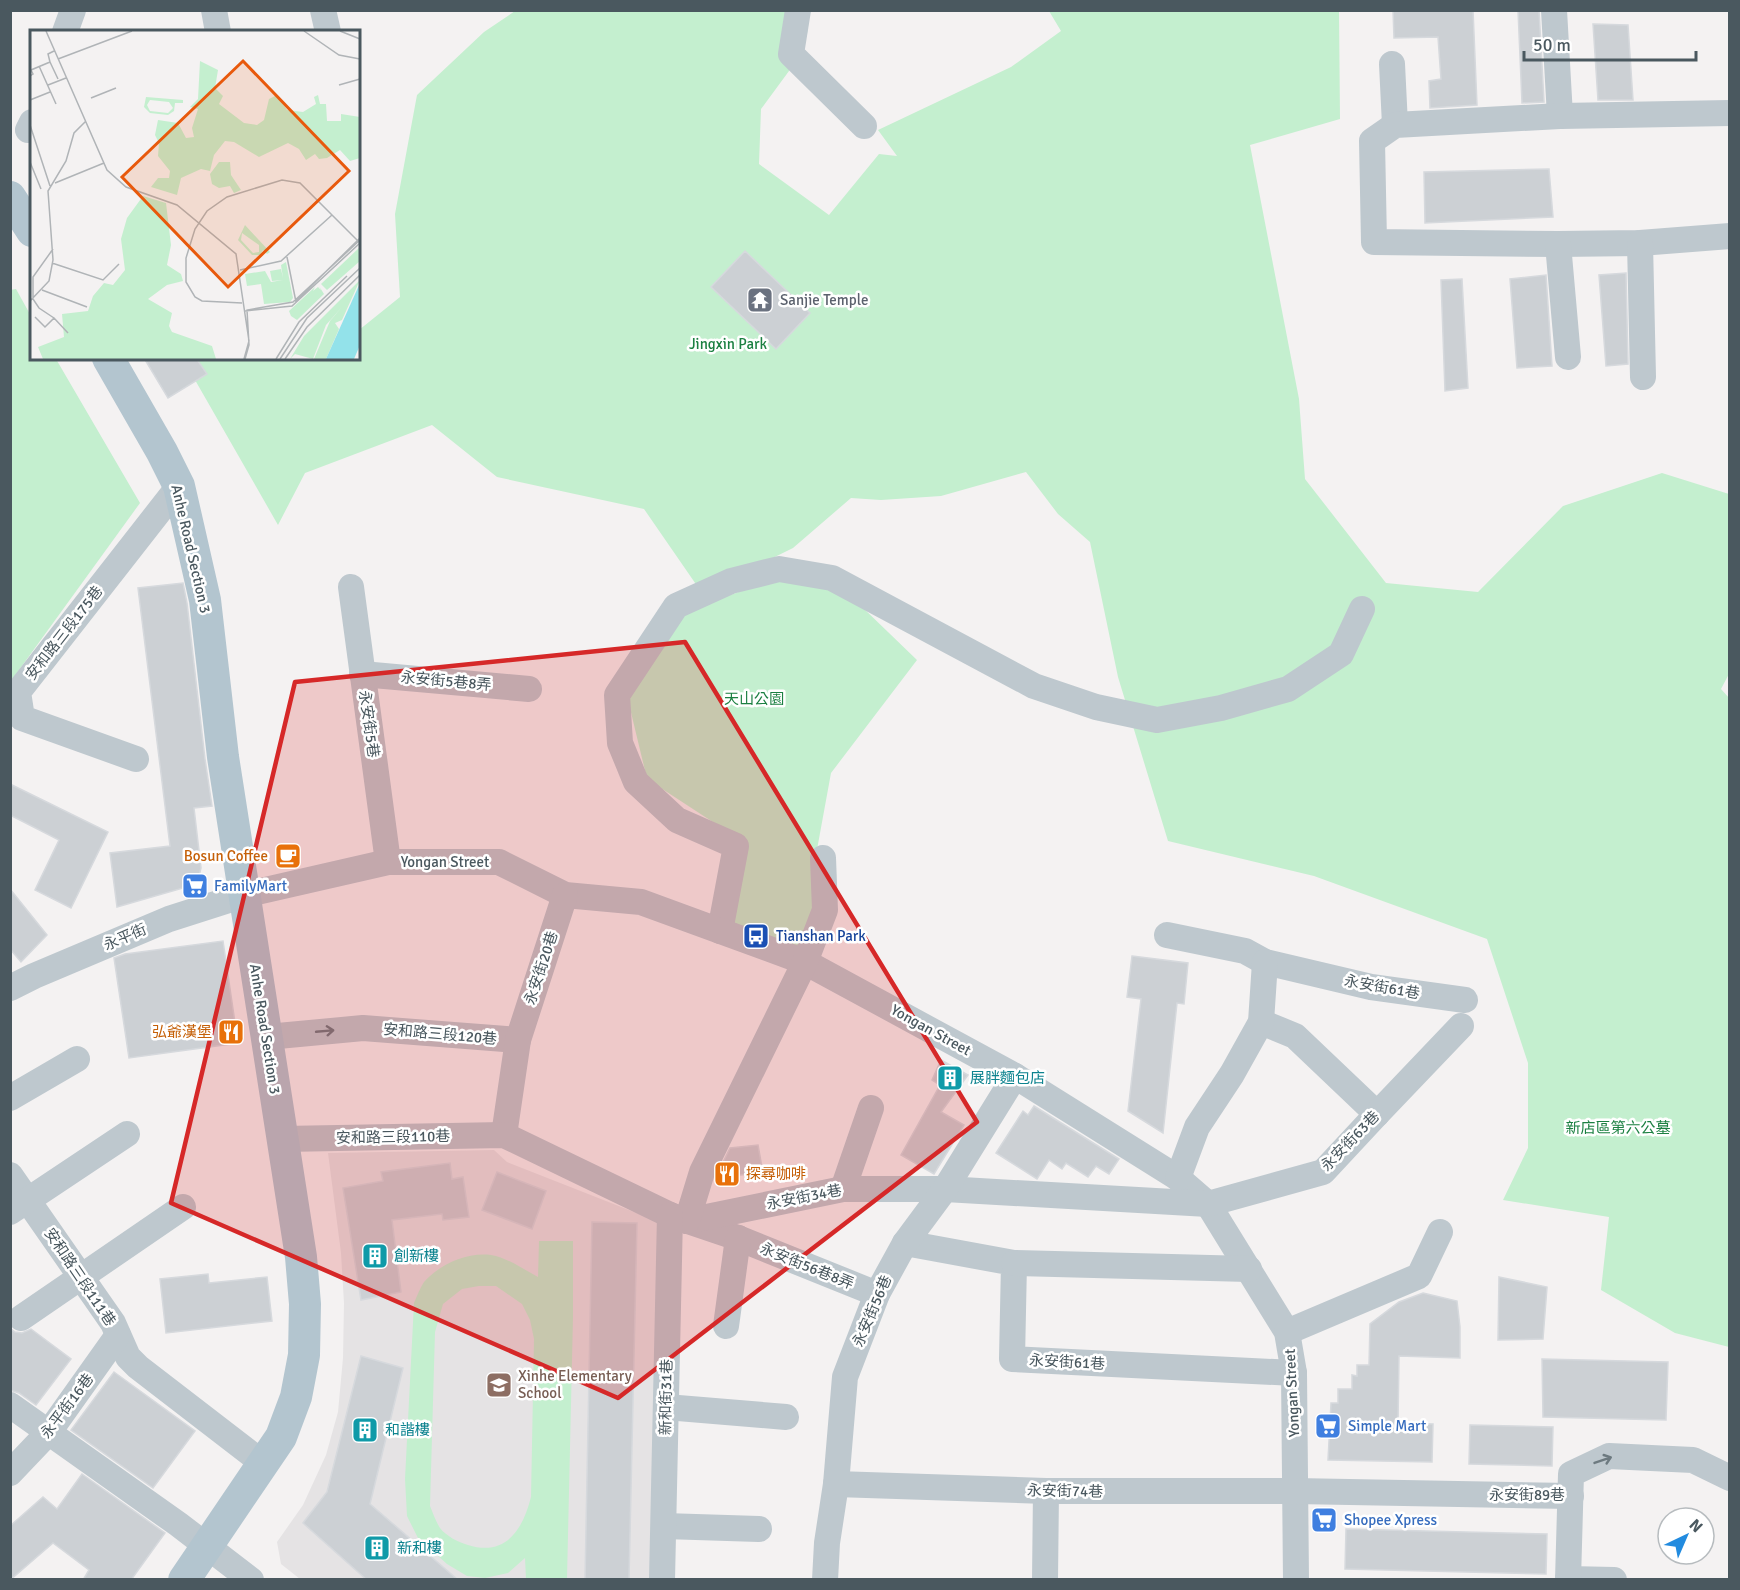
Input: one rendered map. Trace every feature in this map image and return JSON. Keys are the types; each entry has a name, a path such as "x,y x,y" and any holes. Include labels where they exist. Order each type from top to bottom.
{"main road":[{"path":"10,197 30,228"},
{"name":"Anhe Road Section 3","path":"109,360 162,452 178,486 205,600 223,757 301,1257 305,1304 304,1355 296,1397 281,1437 184,1580"}],"street":[{"path":"66,30 73,10"},
{"path":"214,10 218,30"},
{"path":"323,10 328,30"},
{"path":"798,10 791,54 864,126"},
{"path":"1554,10 1560,116"},
{"path":"1392,64 1395,125"},
{"path":"1730,113 1560,116 1395,125 1372,141 1374,242 1640,243 1730,236"},
{"path":"1640,243 1643,377"},
{"path":"1558,244 1568,357"},
{"name":"安和路三段175巷","path":"135,759 22,718 18,692 178,486"},
{"path":"720,931 736,846 677,819 636,782 620,744 617,695 676,606 731,581 779,569 832,578 1034,686 1096,707 1156,720 1221,708 1287,688 1341,654 1362,609"},
{"name":"永安街5巷","path":"351,587 388,862"},
{"name":"永安街5巷8弄","path":"362,674 529,689"},
{"path":"678,1218 805,962 825,910 823,858"},
{"name":"Yongan Street","path":"244,895 388,862 499,862 565,895 641,902 805,962 1015,1076 1178,1178 1208,1204 1287,1332 1294,1373 1296,1580"},
{"name":"永平街","path":"10,988 169,919 244,895"},
{"name":"永安街20巷","path":"518,1040 565,895"},
{"name":"永安街61巷","path":"1167,935 1245,951 1265,962 1371,987 1464,1000"},
{"path":"1178,1178 1197,1127 1232,1074 1261,1022 1265,962"},
{"path":"1261,1022 1295,1036 1377,1114"},
{"name":"永安街63巷","path":"1208,1204 1323,1172 1461,1026"},
{"name":"安和路三段120巷","path":"267,1036 363,1028 518,1040 504,1135"},
{"path":"10,1098 77,1059"},
{"name":"永安街56巷","path":"825,1580 845,1377 877,1294 905,1243 945,1189 1015,1076"},
{"path":"843,1189 871,1108"},
{"path":"19,1206 127,1134"},
{"name":"永安街56巷8弄","path":"504,1135 678,1218 738,1238 877,1294"},
{"name":"安和路三段110巷","path":"283,1139 504,1135"},
{"name":"安和路三段111巷","path":"10,1175 19,1206 81,1277 113,1323 128,1357 264,1464"},
{"name":"永安街34巷","path":"678,1218 843,1189 945,1189 1208,1204"},
{"path":"21,1318 183,1207"},
{"name":"新和街31巷","path":"662,1580 666,1407 678,1218"},
{"path":"1287,1332 1419,1276 1440,1232"},
{"name":"永安街56巷8弄","path":"726,1326 738,1238"},
{"path":"905,1243 1014,1263 1249,1269"},
{"name":"永安街61巷","path":"1014,1263 1012,1359 1294,1373"},
{"name":"永平街16巷","path":"10,1473 49,1432 118,1335"},
{"path":"10,1405 251,1580"},
{"path":"666,1407 786,1417"},
{"name":"永安街89巷","path":"1295,1491 1571,1496 1571,1474 1609,1456 1693,1460 1730,1478"},
{"name":"永安街74巷","path":"836,1484 1046,1491 1295,1491"},
{"path":"1045,1580 1046,1491"},
{"path":"1571,1496 1568,1579 1614,1580"},
{"path":"664,1526 759,1529"}],"highlighted area":[{"path":"685,642 977,1122 618,1398 171,1203 295,682"}],"shaded area":[{"name":"Xinhe Elementary School","path":"494,1150 507,1162 662,1223 652,1579 300,1579 281,1564 277,1542 303,1505 326,1455 338,1412 343,1358 344,1303 341,1253 328,1153"}],"green space":[{"path":"515,11 810,11 807,34 800,56 761,109 759,164 829,215 879,154 897,156 878,130 1011,67 1061,31 1049,11 1339,11 1340,119 1250,145 1299,399 1305,479 1386,583 1478,592 1563,506 1662,473 1729,494 1730,672 1721,689 1730,699 1729,1347 1675,1333 1601,1290 1609,1217 1503,1200 1528,1148 1528,1063 1487,939 1314,876 1168,841 1118,677 1090,542 1058,514 1026,472 941,496 881,500 851,498 793,548 702,593 644,509 497,477 432,425 305,473 278,525 184,360 360,360 360,329 400,297 395,214 417,95 484,32"},
{"path":"16,289 30,314 30,360 57,360 140,503 11,681 10,290"},
{"name":"天山公園","path":"779,578 828,586 860,605 917,660 831,773 816,855 824,896 797,952 728,925 745,843 647,779 628,700 684,611"},
{"path":"539,1241 573,1241 567,1579 526,1579 525,1558 508,1573 485,1578 467,1576 447,1564 418,1538 407,1516 405,1479 414,1303 424,1282 430,1276 463,1257 497,1256 538,1277","holes":["496,1286 522,1304 530,1320 534,1339 531,1497 523,1520 511,1538 503,1544 481,1548 460,1542 446,1534 439,1526 430,1506 435,1332 443,1304 462,1289"]}],"building":[{"path":"1393,10 1473,10 1477,105 1430,108 1429,81 1441,79 1438,37 1394,38"},
{"path":"1518,10 1539,10 1544,102 1522,103"},
{"path":"1593,24 1628,25 1633,100 1598,100"},
{"path":"1549,169 1553,217 1425,223 1424,172"},
{"name":"Sanjie Temple","path":"745,251 810,313 776,349 711,287"},
{"path":"1626,273 1628,364 1606,366 1599,275"},
{"path":"1546,275 1552,366 1517,368 1510,279"},
{"path":"1462,279 1468,388 1445,391 1441,280"},
{"path":"145,360 197,360 207,374 168,398"},
{"path":"183,583 212,806 194,808 201,868 197,884 117,907 110,853 170,846 138,588"},
{"path":"10,784 108,832 71,908 35,890 59,840 10,815"},
{"path":"10,889 47,935 21,962 10,949"},
{"path":"223,941 238,1043 129,1058 114,958 125,954"},
{"path":"1132,956 1188,963 1184,1004 1177,1003 1163,1133 1128,1111 1141,999 1127,997"},
{"path":"941,1060 968,1075 941,1112 964,1125 934,1174 901,1155 940,1085 932,1080"},
{"path":"1034,1106 1119,1159 1109,1174 1096,1166 1088,1177 1066,1163 1062,1169 1049,1160 1037,1179 996,1153 1023,1111 1028,1115"},
{"path":"758,1145 763,1173 716,1177 730,1148"},
{"name":"創新樓","path":"450,1163 452,1179 463,1177 469,1217 443,1220 442,1214 392,1220 401,1292 361,1300 343,1188 383,1181 381,1172"},
{"path":"497,1172 546,1191 532,1229 482,1210"},
{"path":"592,1222 637,1223 629,1580 585,1580"},
{"path":"208,1274 209,1283 267,1277 272,1321 166,1333 160,1279"},
{"path":"1499,1277 1547,1287 1543,1339 1498,1340"},
{"path":"1423,1293 1457,1301 1460,1327 1460,1358 1399,1356 1398,1423 1433,1424 1432,1462 1328,1460 1331,1403 1338,1403 1338,1389 1352,1389 1352,1375 1357,1376 1357,1365 1369,1365 1370,1324 1399,1302"},
{"path":"10,1328 22,1333 31,1329 71,1359 36,1405 19,1393 10,1390"},
{"path":"361,1356 403,1368 370,1504 458,1580 367,1580 303,1523 327,1492"},
{"path":"1542,1359 1668,1362 1666,1420 1543,1417"},
{"path":"114,1372 195,1431 153,1488 71,1430"},
{"path":"1470,1425 1553,1427 1552,1466 1469,1464"},
{"path":"82,1474 165,1533 131,1580 83,1580 89,1570 53,1543 10,1580 10,1526 43,1497 57,1509"},
{"path":"1346,1529 1547,1534 1546,1574 1345,1569"}],"place":[{"name":"Sanjie Temple","path":"760,300"},
{"name":"Bosun Coffee","path":"288,856"},
{"name":"FamilyMart","path":"195,886"},
{"name":"Tianshan Park","path":"756,936"},
{"name":"弘爺漢堡","path":"231,1032"},
{"name":"展胖麵包店","path":"950,1078"},
{"name":"探尋咖啡","path":"727,1174"},
{"name":"創新樓","path":"375,1256"},
{"name":"Xinhe Elementary School","path":"499,1385"},
{"name":"Simple Mart","path":"1328,1426"},
{"name":"和諧樓","path":"365,1430"},
{"name":"Shopee Xpress","path":"1324,1520"},
{"name":"新和樓","path":"377,1548"}],"park label":[{"name":"Jingxin Park","path":"728,344"},
{"name":"新店區第六公墓","path":"1618,1128"}]}
